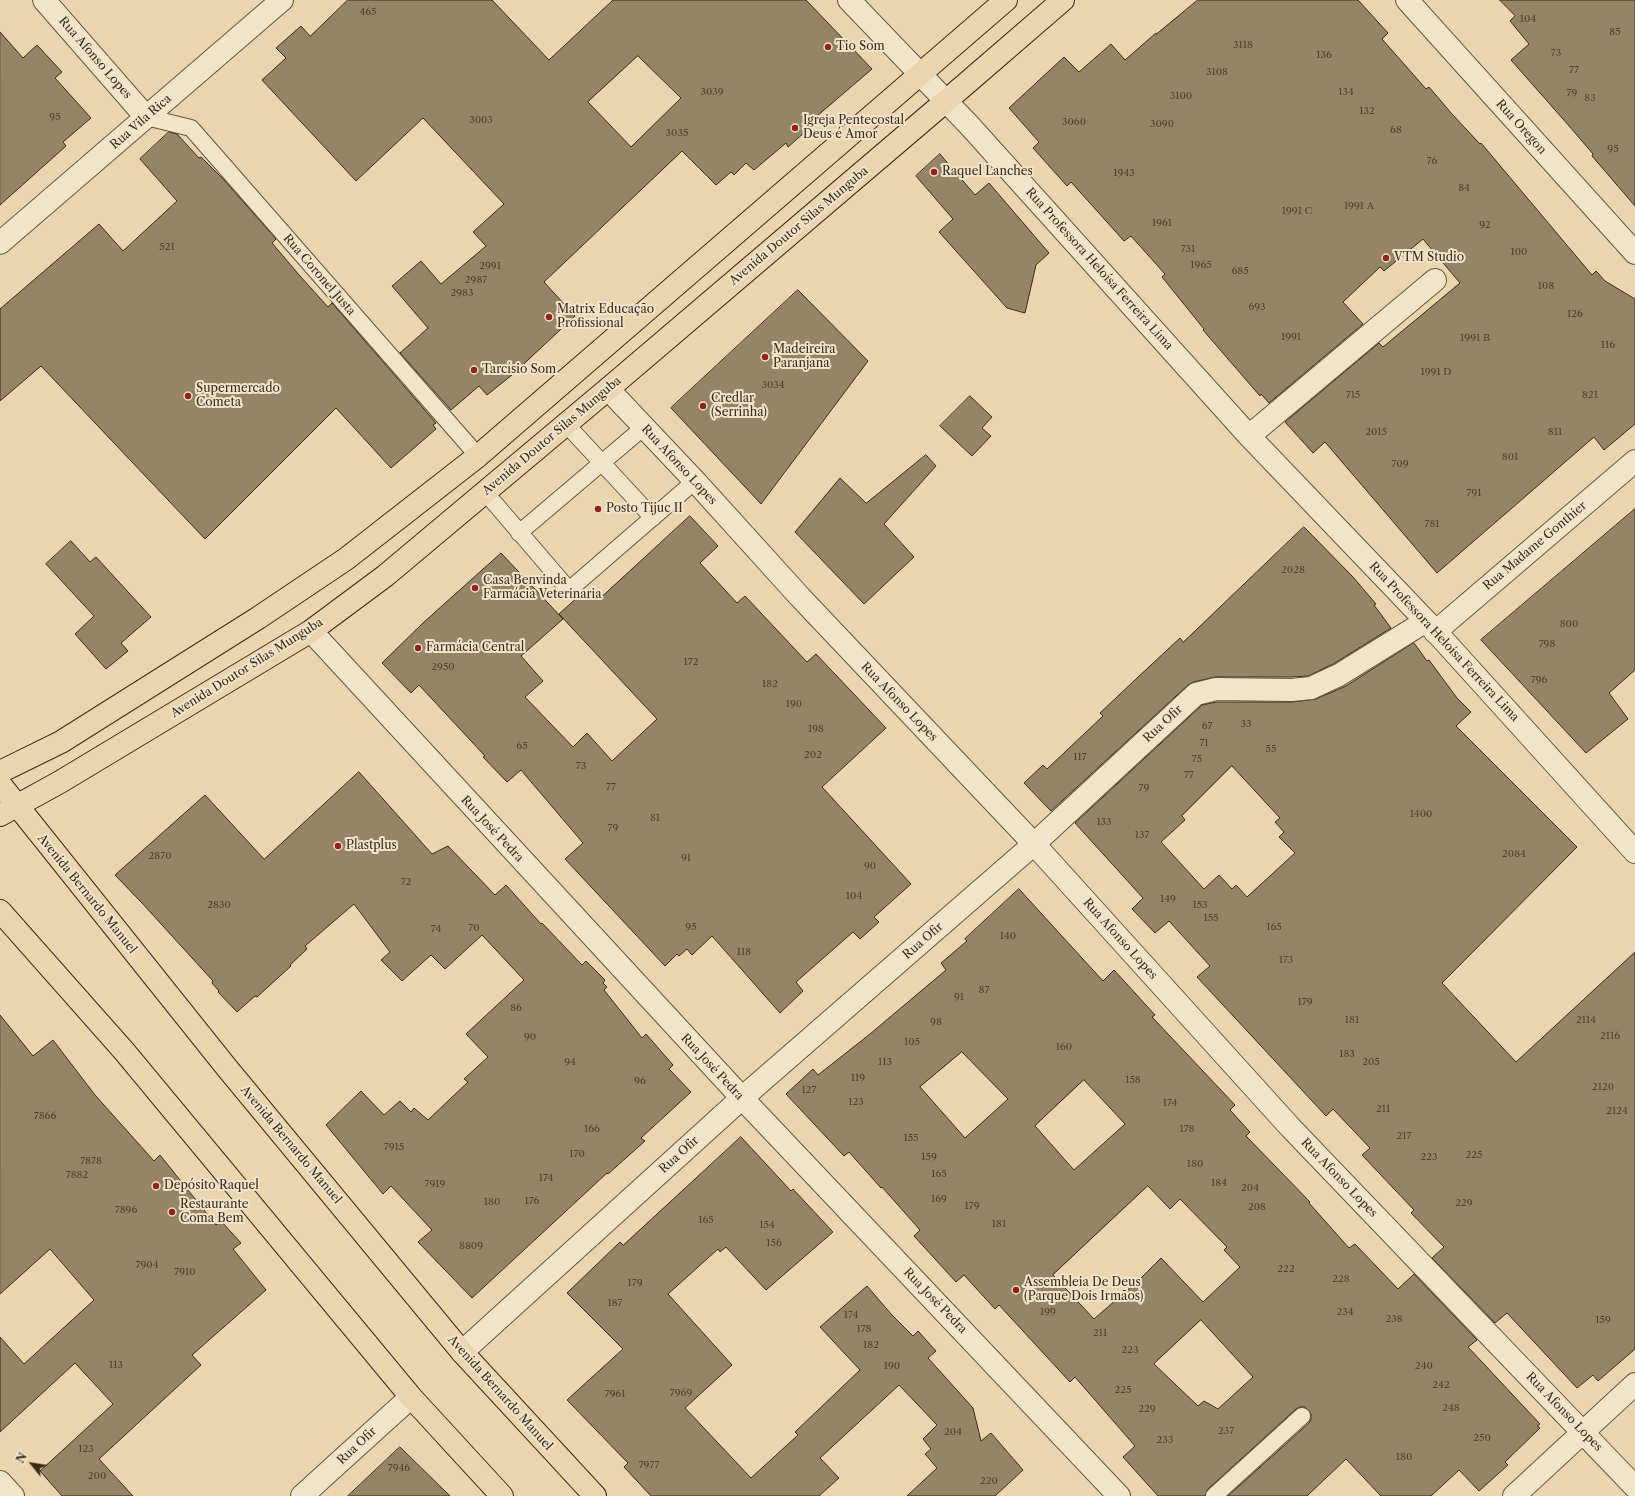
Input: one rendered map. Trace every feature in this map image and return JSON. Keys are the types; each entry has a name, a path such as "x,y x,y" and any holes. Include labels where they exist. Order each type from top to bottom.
{"main road":[{"path":"0,772 61,742 258,618 346,559 478,456 1006,0"},
{"name":"Avenida Doutor Silas Munguba","path":"8,810 66,778 311,632 385,576 608,389 1063,0"},
{"name":"Avenida Bernardo Manuel","path":"0,784 8,810 227,1068 462,1352 595,1496"},
{"path":"0,911 124,1051 411,1397 502,1496"}],"street":[{"name":"Rua Afonso Lopes","path":"44,0 146,117"},
{"name":"Rua Vila Rica","path":"0,244 282,0"},
{"name":"Rua Professora Heloísa Ferreira Lima","path":"849,0 970,125 1249,436 1431,626 1635,852"},
{"name":"Rua Oregon","path":"1407,0 1635,253"},
{"path":"1249,436 1435,280"},
{"name":"Rua Afonso Lopes","path":"608,389 695,481 800,597 1034,844 1290,1127 1583,1431 1635,1487"},
{"name":"Rua Madame Gonthier","path":"1431,626 1635,461"},
{"name":"Rua Ofir","path":"462,1352 742,1098 1034,844 1196,694 1216,689 1292,690 1311,688 1339,675 1431,626"},
{"name":"Rua José Pedra","path":"311,632 742,1098 1119,1496"},
{"path":"1514,1496 1635,1384"},
{"name":"Rua Ofir","path":"302,1496 411,1397"},
{"path":"0,1482 13,1496"}],"lane":[{"name":"Rua Coronel Justa","path":"146,117 191,128 478,456"},
{"path":"566,424 653,518"},
{"path":"519,532 644,427"},
{"path":"485,492 569,590 695,481"},
{"path":"1214,1496 1302,1416"}],"building":[{"path":"348,0 492,0 549,60 613,0 806,0 872,69 810,122 813,125 788,147 786,143 754,170 746,163 734,175 731,172 716,185 682,151 544,282 575,316 512,375 487,395 479,386 451,410 400,353 428,328 392,286 421,261 441,284 486,246 473,232 504,204 423,118 356,181 262,80 286,58 276,48 301,26 310,36","holes":["638,56 681,98 631,147 588,102"]},
{"path":"1198,0 1358,0 1388,33 1382,39 1426,89 1429,87 1452,114 1480,144 1481,143 1592,275 1596,271 1605,281 1635,299 1635,424 1604,450 1594,437 1437,573 1325,442 1313,453 1285,422 1379,343 1383,347 1460,283 1423,239 1384,271 1380,267 1343,302 1363,324 1269,403 1261,394 1260,396 1203,330 1204,329 1162,277 1165,274 1131,236 1124,241 1071,182 1067,186 1033,148 1039,142 1009,108 1064,57 1079,72 1111,44 1125,60"},
{"path":"1500,0 1635,0 1635,206 1592,156 1593,154 1511,60 1529,44 1510,21 1515,16"},
{"path":"0,32 23,58 37,45 62,72 55,78 91,118 63,142 66,146 0,205"},
{"path":"169,132 177,134 199,158 201,157 224,180 276,239 272,243 300,276 328,307 332,303 436,423 433,425 436,429 391,468 336,408 205,539 41,366 0,401 0,309 99,224 123,251 177,201 140,159"},
{"path":"940,154 975,195 989,183 1049,253 1036,265 1025,313 1007,308 939,232 953,219 916,176"},
{"path":"798,290 868,361 761,504 671,408"},
{"path":"970,396 992,417 982,428 991,436 972,456 940,426"},
{"path":"926,455 936,466 884,524 914,557 864,604 795,532 840,478 866,503"},
{"path":"1635,509 1635,670 1609,693 1628,719 1586,753 1481,640"},
{"path":"690,516 718,546 700,563 737,603 745,596 807,662 816,654 886,728 822,787 911,884 874,917 879,922 860,939 853,932 796,982 803,991 780,1013 712,936 692,955 687,949 679,956 677,954 665,966 565,859 583,843 521,770 507,782 419,685 411,693 382,663 424,622 501,553 563,619 521,656 543,681 525,697 573,747 587,733 612,761 657,719 559,614 581,594 600,598"},
{"path":"1304,527 1353,577 1376,604 1374,605 1391,628 1333,664 1308,676 1216,677 1193,682 1051,811 1024,783 1043,765 1047,769 1103,716 1100,713 1137,678 1180,638 1183,642"},
{"path":"71,541 90,562 96,557 151,617 121,643 128,651 106,669 75,634 94,616 46,564"},
{"path":"1414,643 1427,661 1429,660 1457,698 1471,712 1456,726 1577,847 1442,983 1516,1062 1635,952 1635,1349 1598,1381 1593,1375 1577,1388 1507,1313 1495,1323 1432,1258 1444,1247 1411,1213 1414,1210 1362,1155 1370,1148 1333,1109 1326,1116 1197,977 1210,966 1169,921 1155,933 1132,909 1143,898 1075,823 1202,705 1217,702 1292,702 1316,699 1346,686","holes":["1232,766 1280,818 1275,822 1284,832 1279,837 1295,853 1247,897 1236,885 1232,889 1219,875 1204,889 1161,842 1185,820 1182,816"]},
{"path":"359,772 432,854 448,846 495,895 506,885 541,924 542,923 582,965 586,961 605,980 603,983 607,987 604,990 642,1038 646,1034 673,1065 669,1069 691,1092 641,1138 645,1141 608,1174 607,1173 472,1298 418,1242 432,1230 391,1186 383,1194 326,1125 361,1091 384,1115 400,1101 411,1112 414,1108 428,1120 468,1082 464,1079 488,1057 466,1034 524,980 482,935 445,969 431,955 402,981 381,960 390,952 354,904 305,946 307,949 290,965 291,966 257,997 255,996 237,1012 218,992 219,991 212,983 213,981 115,875 205,795 264,859"},
{"path":"1019,889 1103,981 1114,970 1155,1015 1152,1017 1235,1105 1230,1110 1250,1132 1246,1136 1310,1202 1309,1203 1349,1248 1355,1244 1398,1289 1414,1274 1477,1340 1468,1347 1540,1424 1537,1426 1540,1428 1505,1462 1508,1465 1479,1491 1459,1470 1431,1496 1381,1496 1346,1459 1307,1496 1228,1496 1309,1423 1311,1414 1305,1407 1300,1407 1208,1489 1205,1496 1158,1496 1123,1457 1135,1446 1075,1377 1070,1382 999,1305 995,1309 964,1275 956,1282 914,1236 920,1230 882,1187 881,1188 849,1152 844,1156 786,1094 813,1069 818,1075 870,1034 946,970 941,963 967,941 965,939","holes":["962,1052 1008,1099 965,1138 920,1087","1084,1080 1125,1124 1074,1170 1035,1126","1148,1186 1170,1209 1180,1199 1227,1247 1224,1250 1240,1267 1203,1302 1161,1258 1140,1279 1094,1319 1053,1275","1201,1320 1253,1377 1218,1409 1204,1401 1198,1406 1154,1364"]},
{"path":"0,1015 33,1056 53,1040 95,1095 154,1161 160,1155 216,1225 221,1221 241,1243 233,1249 266,1290 192,1355 201,1365 99,1459 133,1496 62,1496 40,1471 113,1404 75,1363 0,1432 0,1337 24,1364 94,1300 50,1249 0,1294"},
{"path":"741,1137 791,1191 793,1189 833,1232 766,1290 726,1247 720,1252 718,1249 668,1294 732,1365 685,1408 751,1478 798,1435 795,1432 860,1370 820,1327 867,1286 892,1315 913,1336 918,1331 936,1351 928,1358 973,1408 981,1441 991,1433 1023,1470 995,1496 907,1496 937,1468 925,1454 931,1449 923,1439 937,1425 899,1385 820,1458 839,1478 819,1496 651,1496 624,1467 628,1463 567,1400 623,1349 567,1293 620,1242 623,1245"},
{"path":"400,1447 450,1496 348,1496"}],"place":[{"name":"Tio Som","path":"828,47"},
{"name":"Igreja Pentecostal Deus é Amor","path":"795,128"},
{"name":"Raquel Lanches","path":"934,172"},
{"name":"VTM Studio","path":"1386,258"},
{"name":"Matrix Educação Profissional","path":"549,317"},
{"name":"Madeireira Paranjana","path":"765,357"},
{"name":"Tarcísio Som","path":"474,370"},
{"name":"Supermercado Cometa","path":"188,396"},
{"name":"Credlar (Serrinha)","path":"703,406"},
{"name":"Posto Tijuc II","path":"598,509"},
{"name":"Casa Benvinda Farmácia Veterinaria","path":"475,588"},
{"name":"Farmácia Central","path":"418,648"},
{"name":"Plastplus","path":"338,846"},
{"name":"Depósito Raquel","path":"156,1186"},
{"name":"Restaurante Coma Bem","path":"172,1212"},
{"name":"Assembleia De Deus (Parque Dois Irmãos)","path":"1016,1290"}]}
